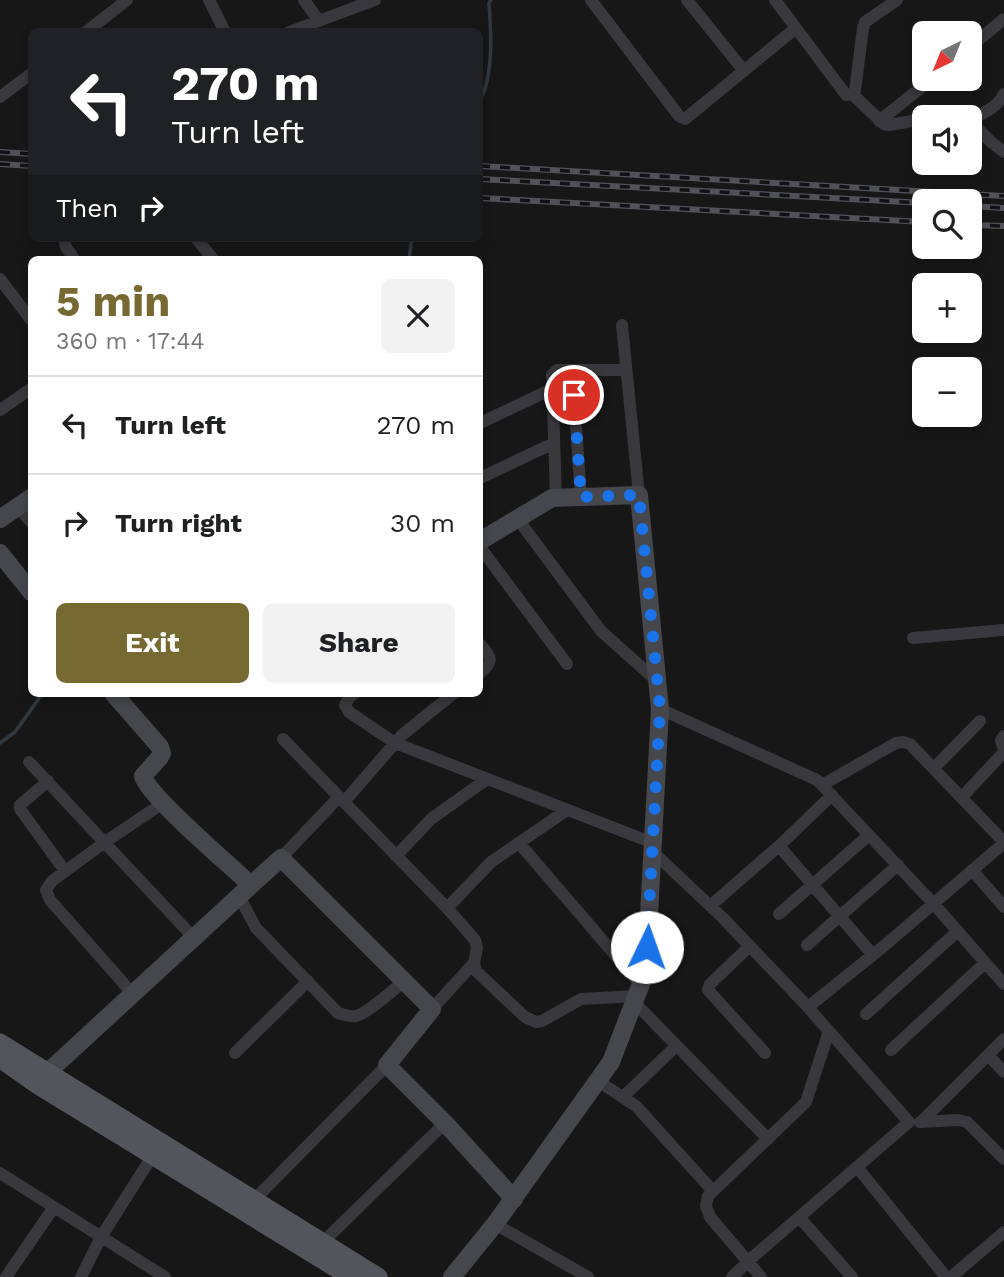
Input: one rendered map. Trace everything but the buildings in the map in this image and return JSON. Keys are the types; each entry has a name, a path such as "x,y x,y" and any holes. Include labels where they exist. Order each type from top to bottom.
{"main road":[{"path":"0,1043 378,1277"},
{"path":"0,1058 38,1085 351,1277"}],"street":[{"path":"91,28 127,0"},
{"path":"209,0 223,28"},
{"path":"304,0 318,21"},
{"path":"300,28 375,0"},
{"path":"592,0 679,116 685,120 796,28"},
{"path":"687,0 744,71"},
{"path":"775,0 846,95 855,91 865,22 897,0"},
{"path":"982,37 1004,19"},
{"path":"0,97 28,76"},
{"path":"879,121 917,91"},
{"path":"852,94 884,124 912,121"},
{"path":"982,114 993,108 1004,94"},
{"path":"982,133 1004,152"},
{"path":"199,242 211,256"},
{"path":"0,279 28,316"},
{"path":"452,1277 495,1224 611,1062 646,971 660,709 622,325"},
{"path":"572,370 581,497"},
{"path":"556,498 551,378 554,372 626,370"},
{"path":"483,422 552,388"},
{"path":"0,410 28,391"},
{"path":"483,477 554,443"},
{"path":"483,539 552,498 639,495"},
{"path":"0,519 25,502"},
{"path":"517,518 601,631 657,681"},
{"path":"483,551 568,664"},
{"path":"0,553 28,588"},
{"path":"913,638 1004,630"},
{"path":"483,648 491,661 483,670"},
{"path":"116,697 160,747 162,753 144,776 145,782 245,891 256,928 338,1013 346,1016 363,1013 404,981"},
{"path":"351,697 345,705 349,712 395,743 566,810 653,848 750,946 915,1122 967,1122 1004,1159"},
{"path":"48,1072 281,858 395,743 446,697"},
{"path":"660,709 809,776 822,785 933,903 1004,985"},
{"path":"934,768 980,721"},
{"path":"962,797 1004,751 1000,743 1004,736"},
{"path":"283,739 446,908 477,944 475,971 525,1017 536,1022 542,1021 581,999 637,994"},
{"path":"808,1007 1003,844 910,744 903,742 891,746 822,785"},
{"path":"29,762 194,938"},
{"path":"396,856 431,818 487,779"},
{"path":"48,781 20,805 20,809 65,871"},
{"path":"710,906 832,795"},
{"path":"134,994 47,895 46,890 48,885 65,871 163,803"},
{"path":"446,908 491,862 566,810"},
{"path":"779,914 869,835"},
{"path":"519,843 676,1046 768,1139"},
{"path":"779,846 873,955"},
{"path":"281,858 432,1009"},
{"path":"807,945 898,865"},
{"path":"972,870 1004,906"},
{"path":"866,1014 958,931"},
{"path":"750,946 710,984 708,990 765,1054"},
{"path":"253,1201 387,1065 432,1009 474,963"},
{"path":"891,1050 985,963"},
{"path":"235,1053 307,981"},
{"path":"761,1277 710,1217 706,1200 712,1190 806,1102 829,1031"},
{"path":"732,1277 857,1167 915,1122 1004,1039"},
{"path":"623,1097 676,1046"},
{"path":"988,1055 1004,1072"},
{"path":"387,1065 445,1123 513,1199"},
{"path":"598,1081 636,1106 712,1190"},
{"path":"322,1243 445,1123"},
{"path":"80,1277 101,1237 153,1155"},
{"path":"857,1167 948,1277 1004,1232"},
{"path":"0,1173 165,1277"},
{"path":"6,1277 54,1207"},
{"path":"799,1217 852,1277"},
{"path":"495,1224 588,1277"}],"waterway":[{"path":"483,92 490,66 491,0"},
{"path":"409,256 411,242"},
{"path":"0,743 15,732 40,697"}],"railway":[{"path":"0,152 28,154"},
{"path":"0,164 28,166"},
{"path":"483,166 1004,196"},
{"path":"483,179 912,202"},
{"path":"483,198 912,221"},
{"path":"982,207 1004,208"},
{"path":"982,225 1004,226"}],"route":[{"path":"574,395 581,497 639,495 660,709 647,947"}]}
